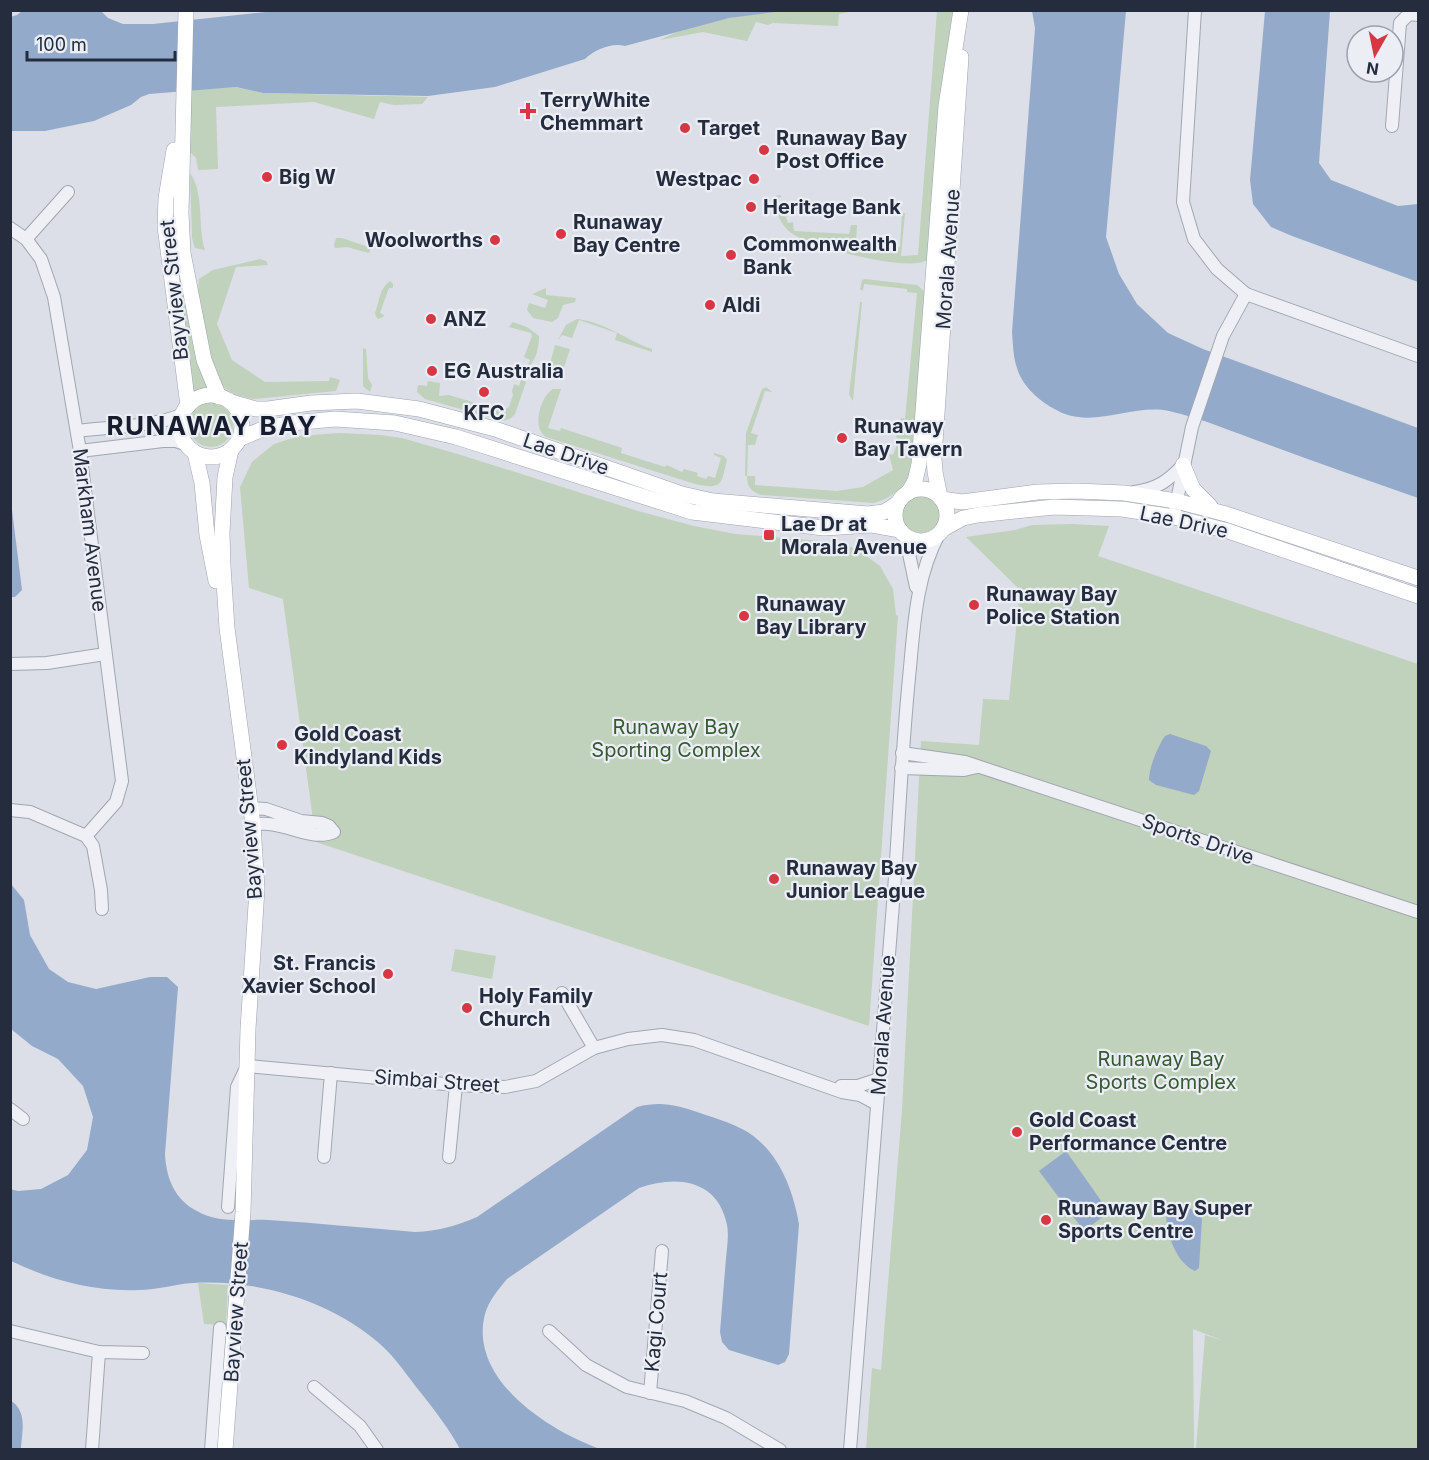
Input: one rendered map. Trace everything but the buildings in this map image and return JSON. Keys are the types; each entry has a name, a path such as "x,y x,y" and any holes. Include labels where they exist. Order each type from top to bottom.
{"main road":[{"name":"Bayview Street","path":"186,12 181,213 184,264 204,360 225,399"},
{"name":"Morala Avenue","path":"903,498 915,481 919,464 946,106 955,36 960,16"},
{"name":"Morala Avenue","path":"941,498 934,458 960,98 962,37 960,16"},
{"name":"Bayview Street","path":"182,102 166,198 165,226 185,410"},
{"path":"202,397 225,399 237,410 241,419 242,429 235,445 225,454 210,457 190,448 180,429 185,410 202,397"},
{"name":"Lae Drive","path":"225,399 256,409 357,401 404,406 495,429 682,494 713,501 868,514 884,512 903,498"},
{"path":"342,420 357,401"},
{"name":"Lae Drive","path":"235,445 255,432 282,424 342,420 395,423 443,433 692,512 824,528 872,525 903,532"},
{"name":"Bayview Street","path":"225,1449 243,1212 247,1066 257,889 253,825 227,628 222,533 225,470 235,445"},
{"name":"Bayview Street","path":"190,448 202,483 210,554 227,628"},
{"path":"1183,465 1193,489 1216,510"},
{"path":"922,489 941,498 947,514 941,531 926,540 911,539 903,532 896,517 903,498 922,489"},
{"name":"Lae Drive","path":"941,498 962,502 1055,492 1124,493 1176,501 1216,510 1419,578"},
{"name":"Lae Drive","path":"941,531 963,518 978,515 1054,507 1122,509 1174,517 1228,531 1419,597"}],"street":[{"path":"1195,10 1183,202 1194,238 1217,269 1246,294 1419,356"},
{"path":"1392,126 1400,23 1409,14 1419,15"},
{"path":"26,239 68,192"},
{"name":"Markham Avenue","path":"10,228 26,239 41,260 54,297 80,451 122,782 116,802 86,836"},
{"path":"1174,517 1192,427 1218,351 1246,294"},
{"path":"77,431 156,422 173,418 185,410"},
{"path":"80,451 163,441 176,441 190,448"},
{"path":"1124,493 1160,486 1171,479 1183,465"},
{"name":"Morala Avenue","path":"916,600 927,558 941,531"},
{"name":"Morala Avenue","path":"850,1449 894,891 902,753 916,600 914,572 903,532"},
{"path":"10,664 47,663 105,654"},
{"name":"Sports Drive","path":"902,753 958,760 1419,912"},
{"name":"Sports Drive","path":"901,768 966,770 978,767"},
{"path":"251,808 266,809 302,821 325,824 334,832 320,836 275,823 266,822 253,825"},
{"path":"10,810 30,812 86,836 93,846 102,909"},
{"path":"562,993 594,1048"},
{"name":"Simbai Street","path":"247,1066 456,1085 505,1087 536,1081 594,1048 628,1039 662,1035 694,1040 842,1092 860,1095 877,1104"},
{"name":"Bayview Street","path":"228,1207 237,1087 247,1066"},
{"path":"324,1157 331,1073"},
{"name":"Simbai Street","path":"824,1086 858,1086 879,1079"},
{"path":"449,1158 456,1085"},
{"path":"10,1109 23,1119"},
{"name":"Kagi Court","path":"650,1393 662,1251"},
{"name":"Bayview Street","path":"212,1449 220,1328"},
{"path":"549,1330 586,1365 627,1387 685,1401 726,1418 780,1449"},
{"path":"10,1331 99,1352 143,1353"},
{"path":"92,1449 99,1352"},
{"path":"314,1387 360,1426 377,1449"}],"green space":[{"path":"782,11 854,11 839,14 838,26 773,23 768,25 756,22 747,41 703,32 660,40 704,23"},
{"path":"937,11 954,11 927,260 917,263 880,261 800,238 783,224 778,215 776,200 788,223 793,222 794,231 849,234 851,225 857,225 856,243 900,247 902,213 905,213 901,256 918,255"},
{"path":"235,87 263,93 428,97 422,104 394,105 380,102 374,119 314,102 216,107 218,169 198,170 196,158 190,152 190,90"},
{"path":"182,119 178,262 196,351 209,387 192,391 169,219"},
{"path":"190,173 198,191 205,250 195,248 192,238"},
{"path":"336,238 371,248 369,253 347,247 335,248"},
{"path":"260,259 266,261 268,265 236,267 217,324 232,360 265,382 329,381 330,377 340,380 336,391 253,399 236,395 223,387 209,363 198,292 199,279 213,270"},
{"path":"862,280 917,285 925,292 915,429 904,426 901,418 905,419 917,293 907,292 907,289 864,284 863,291 860,289"},
{"path":"390,281 393,288 389,288 380,313 384,315 378,319 375,313 380,295"},
{"path":"546,288 546,295 576,298 575,302 563,305 558,318 552,322 533,318 527,310 529,303 545,308 548,300 532,294"},
{"path":"860,302 862,302 853,401 849,394"},
{"path":"577,319 606,327 652,349 652,352 615,340 617,333 579,320 572,338 562,335 558,340 566,325"},
{"path":"513,322 527,327 539,336 536,353 528,367 522,365 528,365 530,360 524,357 531,333 509,327"},
{"path":"555,345 570,349 561,376 550,379 547,375"},
{"path":"363,348 366,349 368,378 372,385 370,392 363,386"},
{"path":"521,379 526,382 515,414 503,421 425,399 417,392 418,385 427,386 428,381 440,383 439,396 449,395 502,411 509,407 514,384 519,386"},
{"path":"766,387 772,392 765,391 751,433 758,435 755,445 748,445 747,476 745,476 746,433 762,389"},
{"path":"553,389 561,389 548,428 560,431 561,428 622,448 621,453 665,467 667,465 682,472 684,469 698,473 697,476 706,479 708,476 715,478 721,458 714,453 724,456 727,460 722,480 711,486 695,484 546,437 539,426 539,412 545,398"},
{"path":"211,403 226,410 233,425 226,440 211,447 196,440 189,425 196,410"},
{"path":"892,423 904,427 913,434 914,457 908,477 895,493 874,503 761,495 750,488 747,476 755,476 755,485 837,491 863,487 893,470 889,454 893,455 898,442"},
{"name":"Runaway Bay Sporting Complex","path":"340,433 402,438 694,526 735,534 834,542 857,549 880,566 893,589 898,616 869,1026 316,842 283,599 249,588 240,487 252,462 274,444 299,436"},
{"path":"921,495 934,501 940,514 934,527 921,533 908,527 902,514 908,501"},
{"name":"Runaway Bay Sports Complex","path":"1032,525 1109,526 1098,556 1418,664 1418,1449 1196,1449 1205,1335 1224,1341 1193,1329 1194,1449 866,1450 872,1368 881,1370 902,1110 921,741 979,745 983,699 1009,700 1020,590 966,537 1015,530"},
{"path":"455,949 496,956 492,979 451,971"},
{"path":"198,1283 228,1285 226,1325 204,1324"}],"water":[{"path":"285,10 782,11 729,18 625,46 609,46 585,59 495,87 428,96 263,93 236,87 149,94 131,105 94,121 45,131 11,131 10,17 22,11 101,11 108,18 123,24 153,24"},
{"path":"1032,11 1126,11 1106,237 1119,274 1137,304 1168,333 1203,349 1418,428 1418,498 1217,425 1169,411 1143,410 1091,418 1065,414 1036,396 1024,383 1016,364 1012,332 1035,28"},
{"path":"1265,11 1330,11 1319,163 1331,180 1398,206 1418,204 1418,282 1271,227 1253,204 1250,180"},
{"path":"11,502 22,590 15,597 10,597"},
{"path":"1170,734 1206,746 1211,751 1199,791 1194,795 1156,785 1149,780 1157,751 1165,736"},
{"path":"11,884 24,900 30,935 49,969 68,982 96,989 150,977 167,977 178,987 165,1154 167,1171 173,1187 189,1206 205,1215 223,1219 286,1221 415,1232 439,1229 477,1217 637,1107 662,1104 684,1108 734,1125 756,1138 775,1159 788,1184 799,1224 789,1354 785,1362 778,1365 729,1350 722,1342 720,1332 728,1242 727,1225 715,1198 694,1184 681,1182 653,1184 639,1188 507,1279 491,1300 485,1314 483,1338 489,1360 500,1381 537,1416 580,1441 600,1449 460,1449 432,1407 386,1349 361,1329 339,1316 293,1296 268,1289 218,1283 186,1284 146,1290 105,1289 57,1279 11,1261 10,1189 18,1191 41,1189 68,1175 87,1150 93,1117 83,1086 58,1059 32,1046 11,1029"},
{"path":"1066,1151 1109,1212 1084,1231 1039,1171"},
{"path":"1181,1204 1197,1212 1202,1219 1199,1268 1195,1271 1188,1267 1176,1253 1169,1234 1167,1207"},
{"path":"10,1400 22,1416 21,1449 11,1449"}],"place":[{"name":"TerryWhite Chemmart","path":"528,111"},
{"name":"Target","path":"685,128"},
{"name":"Runaway Bay Post Office","path":"764,150"},
{"name":"Big W","path":"267,177"},
{"name":"Westpac","path":"754,179"},
{"name":"Heritage Bank","path":"751,207"},
{"name":"Runaway Bay Centre","path":"561,234"},
{"name":"Woolworths","path":"495,240"},
{"name":"Commonwealth Bank","path":"731,255"},
{"name":"Aldi","path":"710,305"},
{"name":"ANZ","path":"431,319"},
{"name":"EG Australia","path":"432,371"},
{"name":"KFC","path":"484,392"},
{"name":"Runaway Bay Tavern","path":"842,438"},
{"name":"Lae Dr at Morala Avenue","path":"769,535"},
{"name":"Runaway Bay Police Station","path":"974,605"},
{"name":"Runaway Bay Library","path":"744,616"},
{"name":"Gold Coast Kindyland Kids","path":"282,745"},
{"name":"Runaway Bay Junior League","path":"774,879"},
{"name":"St. Francis Xavier School","path":"388,974"},
{"name":"Holy Family Church","path":"467,1008"},
{"name":"Gold Coast Performance Centre","path":"1017,1132"},
{"name":"Runaway Bay Super Sports Centre","path":"1046,1220"}],"district":[{"name":"RUNAWAY BAY","path":"212,426"}]}
